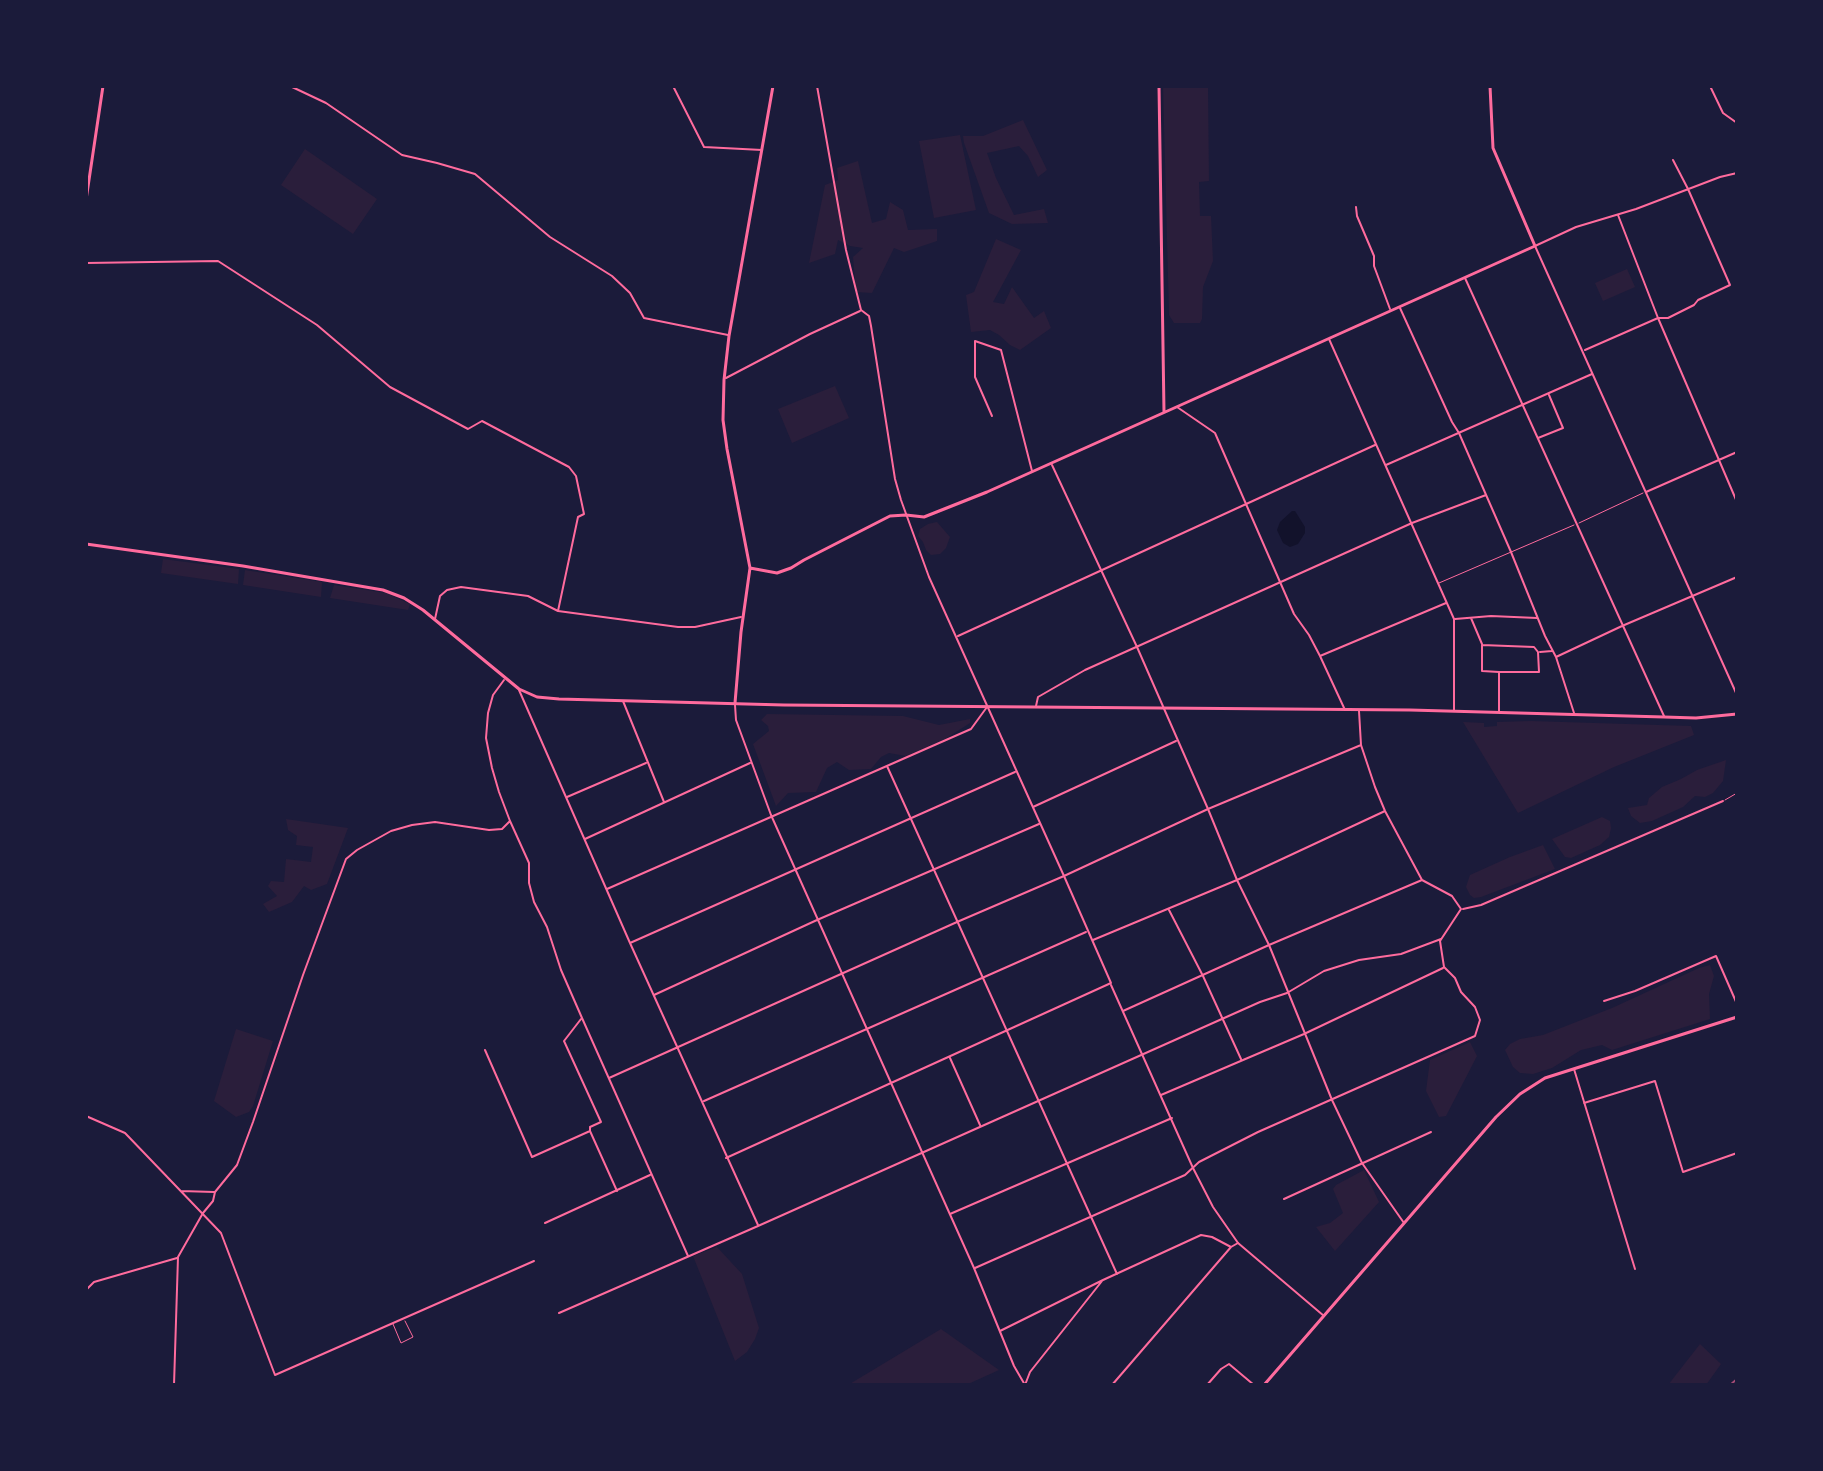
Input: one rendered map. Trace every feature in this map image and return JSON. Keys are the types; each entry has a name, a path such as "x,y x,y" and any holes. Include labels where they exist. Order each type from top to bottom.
{"street":[{"path":"86,200 103,86"},
{"path":"290,86 326,103 402,155 475,174 550,237 612,276 630,293 644,318 729,336"},
{"path":"673,86 704,147 762,150"},
{"path":"773,86 724,380 723,420 727,449 750,568 743,617 736,720 795,871 1025,1385"},
{"path":"817,86 846,250 861,310 869,316 895,479 929,577 1213,1207 1238,1243 1324,1317"},
{"path":"1159,86 1164,412"},
{"path":"1490,86 1493,148 1737,695"},
{"path":"1710,86 1716,104 1737,123"},
{"path":"1584,351 1658,318 1668,318 1730,285 1673,160"},
{"path":"750,568 777,573 890,516 924,517 1032,472 1576,227 1737,173"},
{"path":"1356,207 1391,310"},
{"path":"1618,214 1658,318 1737,502"},
{"path":"86,263 218,261 317,325 390,387 468,429 482,421 569,467 576,476 584,514 578,517 558,611"},
{"path":"1465,277 1664,717"},
{"path":"1400,306 1556,657 1574,714"},
{"path":"724,380 861,310"},
{"path":"1328,339 1454,619 1454,711"},
{"path":"992,416 975,377 975,341 1001,350 1032,472"},
{"path":"1385,465 1593,374"},
{"path":"1537,439 1563,428 1548,393"},
{"path":"1176,407 1215,433 1294,614 1309,635 1345,710"},
{"path":"957,637 1375,445"},
{"path":"1645,492 1737,452"},
{"path":"1051,463 1137,647 1237,880 1269,945 1332,1100 1362,1163 1404,1224"},
{"path":"1036,707 1038,697 1085,670 1412,523 1486,495"},
{"path":"86,544 383,590 404,598 505,679 537,697 735,704 1454,711 1696,718 1737,714"},
{"path":"1556,657 1737,577"},
{"path":"435,620 440,596 447,590 461,587 528,596 558,611 678,627 695,627 743,617"},
{"path":"1320,656 1447,603"},
{"path":"1454,619 1491,616 1538,618"},
{"path":"1471,618 1482,645 1482,671 1539,672 1538,652 1534,647 1482,645"},
{"path":"1538,652 1552,651"},
{"path":"1499,672 1499,712"},
{"path":"505,679 493,695 486,738 492,768 510,821 529,863 529,883 534,902 688,1257"},
{"path":"519,689 758,1226"},
{"path":"623,701 664,803"},
{"path":"607,889 971,729 988,706"},
{"path":"1359,710 1361,745 1385,811 1422,880 1452,896 1461,909"},
{"path":"1032,808 1177,740"},
{"path":"609,1078 1208,809 1361,745"},
{"path":"566,798 647,762"},
{"path":"584,839 751,763"},
{"path":"887,766 1117,1274"},
{"path":"630,943 1016,771"},
{"path":"974,1268 1185,1175 1199,1162 1258,1132 1475,1036 1480,1020 1475,1007 1444,967 1440,941 1461,909 1481,905 1723,801"},
{"path":"1091,941 1237,880 1385,811"},
{"path":"174,1385 178,1257 213,1201 215,1192 237,1165 346,859 391,831 412,825 435,822 489,830 502,829 510,821"},
{"path":"654,995 817,920 1040,824"},
{"path":"1123,1011 1422,880"},
{"path":"1169,909 1242,1061"},
{"path":"702,1102 1087,932"},
{"path":"559,1313 1260,1002 1287,993 1324,971 1359,960 1401,954 1441,939"},
{"path":"1604,1001 1716,956 1737,1004"},
{"path":"1161,1095 1304,1034 1444,967"},
{"path":"726,1158 1111,983"},
{"path":"1264,1385 1496,1117 1520,1094 1545,1078 1737,1017"},
{"path":"582,1018 564,1041 601,1122 590,1127 590,1131 617,1191"},
{"path":"485,1050 532,1157 590,1131"},
{"path":"949,1057 981,1127"},
{"path":"1574,1069 1635,1269"},
{"path":"1584,1103 1655,1081 1683,1172 1737,1153"},
{"path":"86,1116 125,1133 221,1233 275,1375 534,1261"},
{"path":"950,1214 1172,1118"},
{"path":"1284,1199 1431,1132"},
{"path":"545,1223 651,1175"},
{"path":"181,1191 215,1192"},
{"path":"1000,1331 1201,1235 1231,1247"},
{"path":"1112,1385 1231,1247 1238,1243"},
{"path":"86,1290 94,1282 178,1257"},
{"path":"1025,1385 1030,1372 1103,1280"},
{"path":"1207,1385 1229,1364 1254,1385"}],"lane":[{"path":"1439,583 1645,492"},
{"path":"1723,801 1737,793"},
{"path":"392,1324 401,1343 413,1337 404,1319"}],"shaded area":[{"path":"1163,86 1208,86 1209,181 1199,182 1200,216 1211,216 1213,261 1203,287 1200,323 1174,323 1169,315"},
{"path":"1023,120 1047,170 1038,177 1028,156 1019,146 987,153 1014,215 1044,209 1048,223 1012,224 989,213 964,143 963,136 983,136"},
{"path":"960,135 976,210 934,218 919,141"},
{"path":"305,149 377,199 353,234 281,185"},
{"path":"858,161 872,223 886,219 890,202 903,210 908,230 937,229 937,241 904,252 894,248 872,293 856,292 853,257 863,248 838,240 835,254 809,263 825,185 838,180 837,168"},
{"path":"996,239 1021,250 993,302 1004,304 1012,287 1034,318 1044,311 1051,328 1020,350 990,330 971,332 966,295 974,292"},
{"path":"1627,269 1635,287 1603,301 1595,283"},
{"path":"835,386 849,418 792,443 778,409"},
{"path":"1292,511 1305,527 1305,533 1298,544 1290,547 1283,543 1277,530 1280,522"},
{"path":"937,522 950,537 940,554 931,555 918,536 920,529"},
{"path":"163,559 239,569 238,584 161,573"},
{"path":"245,570 322,582 321,597 243,585"},
{"path":"334,585 386,593 410,604 408,610 330,598"},
{"path":"767,714 903,716 939,725 970,719 970,723 945,739 906,756 889,753 871,769 849,770 837,762 827,768 816,792 788,793 776,806 753,744 769,731 761,720"},
{"path":"1463,722 1484,723 1484,727 1497,726 1497,722 1691,726 1694,735 1614,767 1518,813"},
{"path":"1726,760 1723,781 1713,793 1705,797 1695,796 1683,807 1652,821 1640,823 1631,816 1628,808 1647,805 1649,798 1662,787"},
{"path":"1602,817 1610,821 1609,837 1600,845 1571,858 1565,857 1552,839"},
{"path":"286,819 348,828 327,884 311,890 304,886 292,902 269,912 263,904 277,896 268,886 271,881 284,882 286,859 311,862 313,847 296,845 297,836 288,830"},
{"path":"1543,845 1555,869 1481,897 1470,895 1466,887 1470,875"},
{"path":"1710,965 1714,976 1709,994 1710,1019 1612,1050 1602,1045 1581,1050 1552,1068 1533,1074 1520,1073 1513,1067 1505,1050 1520,1039 1543,1035"},
{"path":"236,1029 273,1041 253,1106 249,1112 236,1117 214,1101"},
{"path":"1470,1042 1477,1056 1446,1116 1439,1117 1426,1091 1430,1060"},
{"path":"1364,1170 1379,1202 1335,1251 1316,1227 1330,1223 1343,1213 1333,1189 1336,1185"},
{"path":"717,1247 742,1274 759,1328 747,1352 735,1361 693,1256"},
{"path":"941,1329 999,1370 966,1385 848,1385"},
{"path":"1700,1344 1721,1364 1706,1385 1668,1385"}],"railway":[{"path":"1730,1385 1737,1379"}]}
